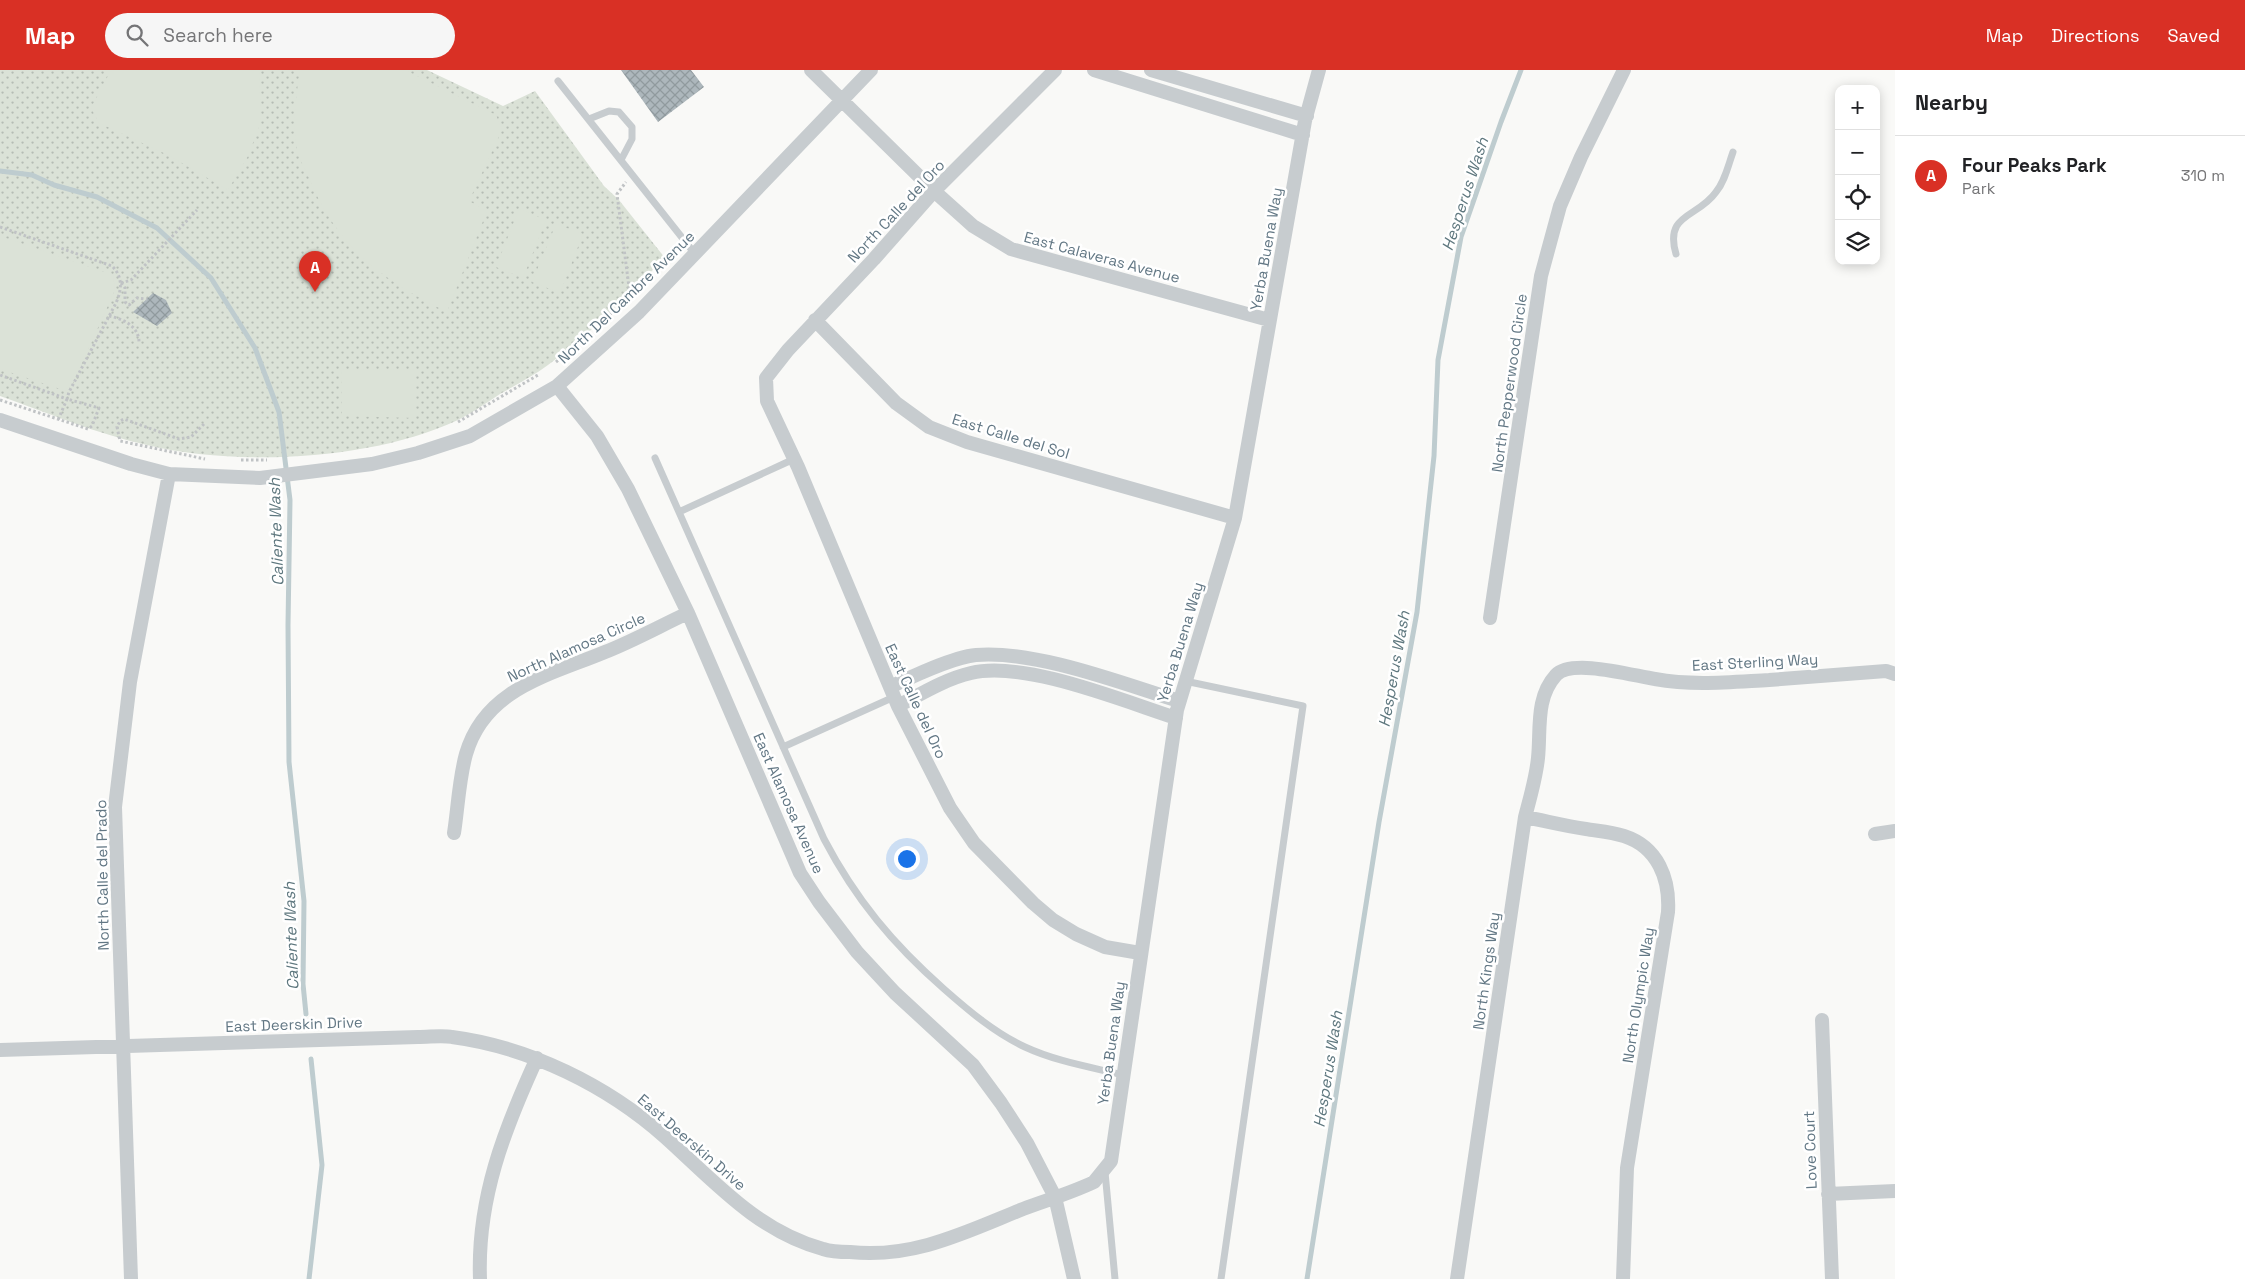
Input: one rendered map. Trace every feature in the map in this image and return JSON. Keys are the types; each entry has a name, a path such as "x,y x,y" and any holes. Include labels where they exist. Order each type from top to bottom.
{"street":[{"name":"East Calaveras Avenue","path":"812,70 934,191 973,226 1011,249 1269,320"},
{"name":"North Del Cambre Avenue","path":"0,420 131,464 169,474 260,478 372,464 418,453 470,436 557,386 639,312 872,70"},
{"name":"North Calle del Oro","path":"766,378 788,350 874,259 934,191 1055,70"},
{"path":"1094,70 1303,135"},
{"path":"1151,70 1307,116"},
{"name":"Yerba Buena Way","path":"1104,1172 1111,1162 1140,952 1176,718 1185,681 1235,518 1303,135 1320,70"},
{"name":"North Pepperwood Circle","path":"1490,618 1541,276 1560,206 1581,157 1624,70"},
{"name":"East Calle del Sol","path":"815,320 890,398 929,427 967,442 1235,518"},
{"name":"East Calle del Oro","path":"766,378 767,401 794,459 894,697 950,808 974,843 1046,914 1076,934 1105,947 1140,952"},
{"name":"East Alamosa Avenue","path":"557,386 597,436 628,489 688,613 800,873 819,902 857,952 895,993 973,1065 1027,1143 1055,1197 1074,1279"},
{"name":"North Calle del Prado","path":"131,1279 115,807 130,682 169,474"},
{"name":"North Alamosa Circle","path":"454,833 466,754 474,735 498,702 524,684 604,652 688,613"},
{"path":"894,697 915,676 974,655 1002,655 1056,664 1180,701"},
{"name":"East Sterling Way","path":"1557,673 1567,668 1609,670 1657,680 1710,684 1886,670 1895,674"},
{"path":"894,697 972,673 1004,670 1053,679 1176,718"},
{"name":"North Kings Way","path":"1457,1279 1526,818 1538,759 1541,704 1546,688 1557,673"},
{"name":"North Olympic Way","path":"1526,818 1612,833 1636,841 1661,866 1667,884 1668,912 1626,1168 1623,1279"},
{"path":"1875,834 1895,832"},
{"name":"Love Court","path":"1822,1020 1832,1279"},
{"name":"East Deerskin Drive","path":"0,1050 451,1036 485,1043 536,1058 619,1100 666,1138 716,1187 756,1217 794,1239 825,1250 860,1254 894,1254 933,1245 1055,1197"},
{"path":"480,1279 479,1248 492,1171 517,1102 536,1058"},
{"path":"1055,1197 1088,1185 1104,1172"},
{"path":"1828,1194 1895,1191"}],"lane":[{"path":"558,81 695,254"},
{"path":"589,119 609,111 619,112 632,127 632,139 621,160"},
{"path":"1676,254 1673,245 1674,230 1687,214 1703,205 1716,193 1721,185 1733,152"},
{"path":"656,458 824,839 840,870 875,920 921,969 965,1008 1011,1040 1049,1056 1123,1075"},
{"path":"679,512 794,459"},
{"path":"1185,681 1303,706 1222,1279"},
{"path":"784,747 894,697"},
{"path":"1104,1172 1116,1279"}],"path":[{"path":"556,362 630,295 616,194 626,182"},
{"path":"121,283 131,280 196,210"},
{"path":"0,227 112,266 118,272 121,283 120,293 69,392 68,399 58,420"},
{"path":"121,283 126,288 124,295 125,302 128,305 134,303 137,298 147,299"},
{"path":"109,316 119,318 135,329 140,336 139,344"},
{"path":"454,424 538,375"},
{"path":"0,376 99,408 94,423 88,429 0,400"},
{"path":"204,424 191,437 180,439 124,419 120,421 117,427 117,435 120,441 130,444 211,460"},
{"path":"231,460 271,460"}],"shaded area":[{"path":"0,70 427,70 503,106 535,91 604,186 619,200 665,258 594,327 548,365 458,420 424,433 386,444 346,451 305,456 263,457 222,456 183,452 128,440 91,429 0,396"},
{"path":"111,70 259,70 261,122 248,156 228,190 168,155 99,123 91,108"},
{"path":"300,70 405,70 496,115 502,130 469,201 487,211 447,312 382,274 364,259 333,224 320,202 297,150 295,120"},
{"path":"519,209 546,220 523,278 496,267"},
{"path":"556,224 583,234 560,293 532,282"},
{"path":"0,236 113,275 115,290 69,392 0,369"},
{"path":"341,369 416,370 416,418 342,416"}],"building":[{"path":"621,70 691,70 704,87 658,122"},
{"path":"153,293 166,300 172,313 157,326 133,312"}],"waterway":[{"name":"Hesperus Wash","path":"1307,1279 1379,822 1417,612 1434,456 1438,360 1461,237 1521,70"},
{"name":"Caliente Wash","path":"0,171 32,175 54,185 97,197 157,228 211,278 255,348 279,412 290,500 288,625 289,762 304,901 303,984 306,1014"},
{"name":"Caliente Wash","path":"309,1279 322,1165 311,1059"}],"place":[{"name":"Four Peaks Park","path":"315,292"}]}
